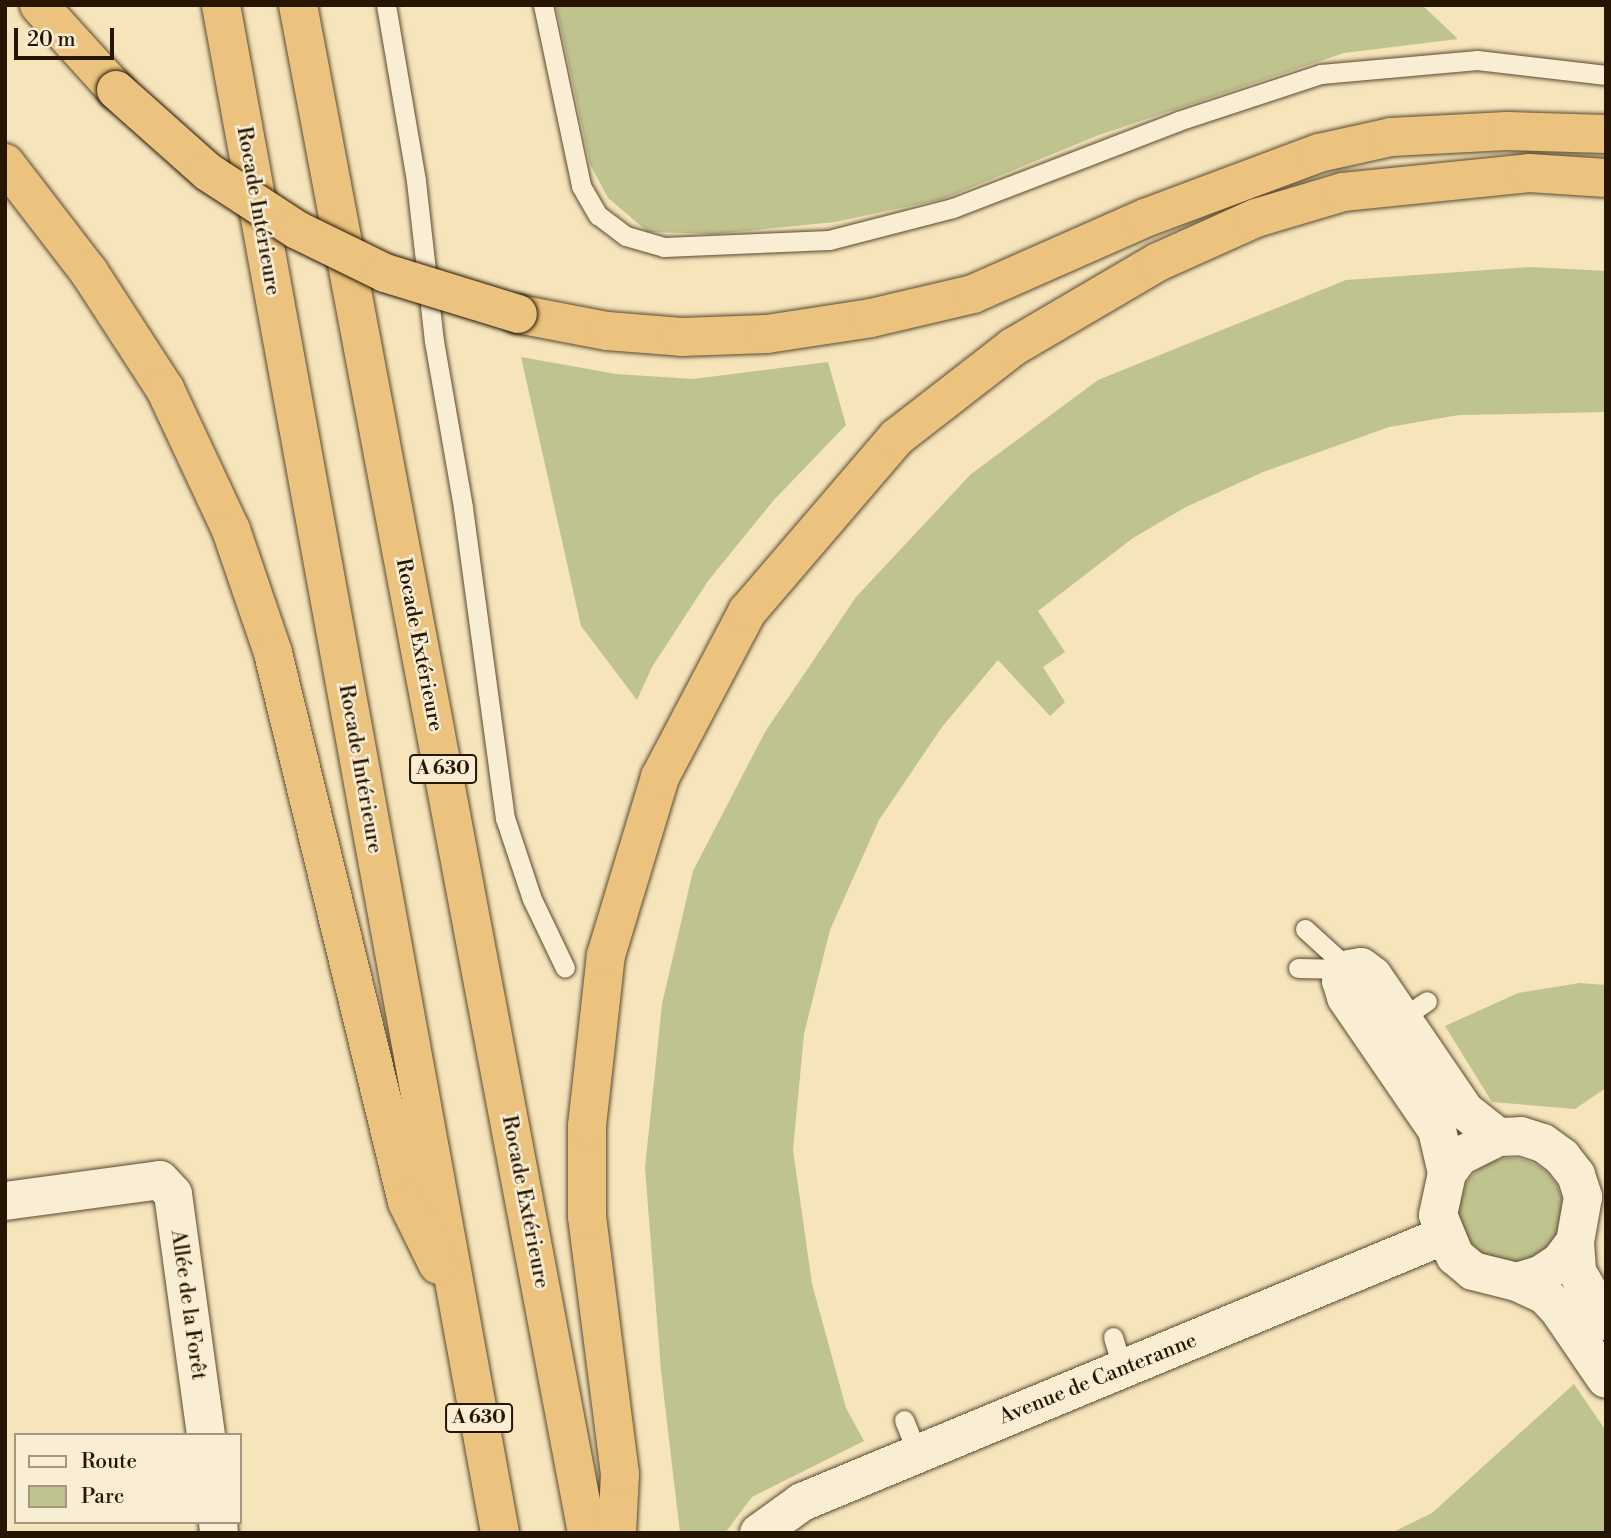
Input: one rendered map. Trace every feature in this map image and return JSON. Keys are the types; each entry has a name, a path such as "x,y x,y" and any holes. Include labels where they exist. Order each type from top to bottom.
{"highway":[{"path":"39,5 116,90 208,172 297,230 385,273 517,314 607,331 681,337 767,334 871,318 973,294 1145,218 1319,153 1391,137 1507,131 1606,134"},
{"name":"Rocade Intérieure","path":"221,5 500,1533"},
{"name":"Rocade Extérieure","path":"300,5 587,1533"},
{"path":"5,163 89,272 165,389 231,530 273,653 407,1202 457,1303"},
{"path":"617,1533 620,1474 587,1217 587,1126 606,956 660,776 747,612 897,437 1013,347 1158,262 1256,218 1343,192 1529,173 1606,177"}],"street":[{"path":"1498,1137 1465,1111 1414,1010 1361,967 1349,969 1341,981 1346,997 1437,1130 1447,1173 1438,1215 1443,1236 1455,1256 1473,1271 1517,1282 1545,1295 1559,1310 1606,1380"},
{"path":"1447,1173 1460,1156 1498,1137 1521,1136 1543,1143 1562,1157 1576,1175 1583,1197 1575,1242 1577,1272 1606,1321"},
{"name":"Allée de la Forêt","path":"5,1201 160,1180 173,1194 206,1433"},
{"name":"Avenue de Canteranne","path":"759,1533 802,1502 911,1437 1118,1353 1443,1236"},
{"path":"1517,1282 1540,1275 1560,1262 1575,1242"}],"lane":[{"path":"386,5 416,181 434,341 463,508 505,818 532,899 565,968"},
{"path":"543,5 581,186 598,215 626,236 664,247 711,249 829,240 941,211 1178,121 1321,74 1477,60 1606,75"},
{"path":"1305,929 1349,969"},
{"path":"1298,968 1349,969"}],"green space":[{"path":"556,5 1422,5 1458,39 1344,53 1099,135 943,199 835,222 716,234 648,232 608,198 590,164"},
{"path":"1530,267 1606,271 1606,412 1459,415 1389,427 1263,472 1186,507 1133,538 1038,611 1065,652 1043,667 1065,702 1050,716 998,660 942,727 879,820 830,930 804,1034 793,1150 812,1284 846,1408 864,1441 752,1497 725,1533 680,1533 661,1371 645,1168 662,1004 693,871 765,732 856,597 971,474 1098,380 1346,280"},
{"path":"521,357 616,374 693,379 828,362 846,425 773,501 708,581 652,667 637,700 581,626"},
{"path":"1580,983 1606,985 1606,1088 1575,1109 1492,1102 1445,1026 1518,993"},
{"path":"1511,1158 1531,1162 1548,1173 1559,1190 1563,1210 1559,1230 1548,1247 1531,1258 1511,1262 1491,1258 1474,1247 1463,1230 1459,1210 1463,1190 1474,1173 1491,1162"},
{"path":"1574,1384 1606,1431 1606,1533 1391,1533 1432,1513"}]}
